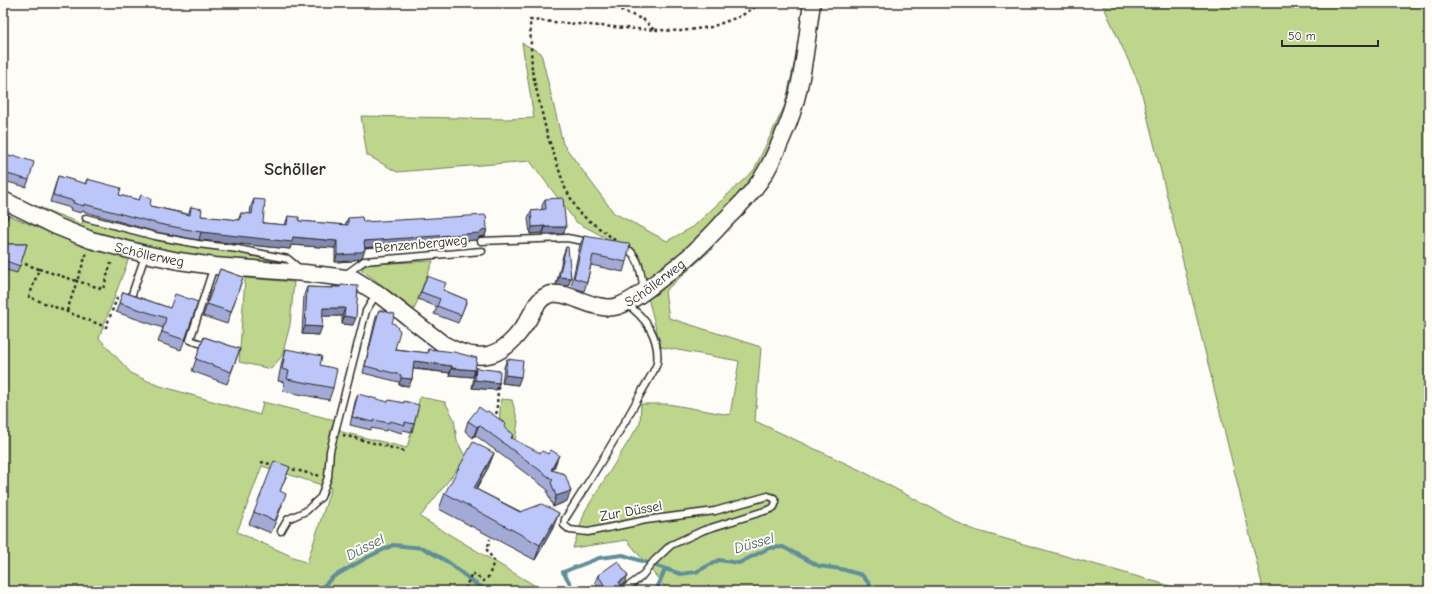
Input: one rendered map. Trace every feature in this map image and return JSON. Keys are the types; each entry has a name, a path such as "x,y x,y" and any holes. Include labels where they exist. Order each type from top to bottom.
{"street":[{"name":"Schöllerweg","path":"6,201 50,223 91,240 145,254 214,266 344,276 357,280 377,293 443,344 454,350 477,356 493,354 504,348 515,338 538,303 547,295 559,294 606,307 619,306 625,303 688,258 742,203 765,173 788,123 797,95 803,67 812,3"}],"lane":[{"path":"3,218 6,201"},
{"name":"Schöllerweg","path":"86,218 155,236 198,244 238,249 288,259 305,273"},
{"path":"481,241 567,238 596,243"},
{"path":"611,245 625,248 632,252 640,268 644,290"},
{"name":"Benzenbergweg","path":"344,276 364,261 482,251"},
{"path":"130,300 145,254"},
{"path":"214,266 190,340 216,349"},
{"path":"281,531 288,519 306,511 321,497 328,477 330,451 366,311 377,293"},
{"name":"Zur Düssel","path":"622,591 641,577 648,567 671,545 704,530 771,509 774,507 776,502 774,498 768,496 715,511 646,520 588,532 570,530 564,525 565,519 605,456 656,364 657,347 652,330 638,312 625,303"}],"path":[{"path":"604,3 644,20 654,30"},
{"path":"625,248 579,212 565,188 547,134 532,71 530,20 681,31 711,26 741,16 761,3"},
{"path":"67,311 91,240"},
{"path":"25,264 103,290 111,263"},
{"path":"39,269 29,296 106,327 117,298 130,300"},
{"path":"493,354 499,368 499,393 496,419 498,427"},
{"path":"335,433 404,451"},
{"path":"261,462 276,466"},
{"path":"284,467 328,477"},
{"path":"465,589 472,573 484,581 489,576 494,561 487,550 490,539"}],"green space":[{"path":"1102,3 1429,3 1429,591 1261,591 1262,584 1140,86"},
{"path":"522,43 541,53 563,144 614,213 667,241 693,227 754,170 785,105 795,60 799,63 790,106 772,150 711,243 712,249 665,291 669,318 761,347 755,421 860,470 971,529 1188,591 668,591 627,540 573,548 585,511 640,423 641,404 668,404 730,415 739,361 661,347 640,268 625,248 576,222 530,161 397,172 367,155 361,116 506,119 534,118"},
{"path":"11,196 82,224 83,220 154,240 193,247 236,252 293,266 181,257 84,232"},
{"path":"3,213 68,240 129,258 99,338 132,374 157,385 260,415 263,402 334,420 342,432 407,448 420,397 445,402 454,419 457,441 466,458 420,517 544,591 3,591","holes":["262,466 331,488 307,563 237,532"]},
{"path":"433,261 414,310 362,270 363,267 371,264"},
{"path":"245,278 294,282 290,325 282,356 271,369 239,362"},
{"path":"501,399 512,400 518,422 515,441 499,424"}],"building":[{"path":"6,155 12,157 13,155 34,162 29,180 7,174 8,169 3,168"},
{"path":"58,176 87,184 87,179 121,188 119,195 139,200 141,195 151,199 150,206 190,215 191,207 202,209 201,216 240,220 241,213 252,214 254,199 265,200 263,223 287,225 288,216 299,217 299,221 348,225 348,218 362,217 363,222 486,215 487,229 482,230 479,233 364,241 365,250 355,252 355,254 337,255 337,241 293,237 292,242 201,232 159,224 84,204 84,206 73,203 74,201 53,195"},
{"path":"563,198 566,227 532,227 531,211 546,209 545,199"},
{"path":"584,236 627,243 630,245 626,262 593,255 587,282 574,278"},
{"path":"3,244 27,244 20,266 3,260"},
{"path":"566,247 568,247 571,278 559,277"},
{"path":"220,269 243,277 231,312 207,304"},
{"path":"427,276 446,283 443,290 467,300 461,315 437,306 440,299 421,292"},
{"path":"341,285 358,286 356,318 344,316 345,308 323,308 322,327 305,326 307,287 333,288 332,287 340,287"},
{"path":"123,292 170,308 175,294 198,302 185,340 162,332 166,318 119,303"},
{"path":"379,310 395,314 392,323 395,324 400,331 395,349 428,353 428,349 454,352 477,358 475,370 452,368 452,366 414,361 412,379 401,378 401,375 365,366"},
{"path":"204,337 240,349 231,372 196,359"},
{"path":"286,349 322,356 320,365 337,369 333,388 287,379 289,371 282,369"},
{"path":"507,359 523,361 521,377 505,375"},
{"path":"476,368 500,371 499,383 475,380"},
{"path":"358,394 388,402 389,400 404,403 404,401 419,405 414,424 405,422 405,425 390,421 389,423 374,420 373,422 352,417"},
{"path":"479,407 486,412 488,411 506,424 504,427 513,434 511,438 540,453 542,451 548,454 551,450 559,455 551,470 565,474 571,491 556,496 551,482 553,480 479,425 477,427 468,421"},
{"path":"473,442 494,453 474,488 520,512 542,504 559,513 540,545 445,493"},
{"path":"274,461 290,467 280,491 286,494 275,521 254,512"},
{"path":"618,561 628,576 619,582 624,591 608,591 598,575"}],"waterway":[{"name":"Düssel","path":"318,591 333,577 393,545 423,548 448,562 473,582 488,591"},
{"name":"Düssel","path":"570,591 573,588 563,572 599,558 623,555 681,574 696,572 719,560 739,563 769,548 783,547 819,566 841,569 862,575 875,591"},
{"path":"656,591 665,569"}],"district":[{"name":"Schöller","path":"295,169"}]}
